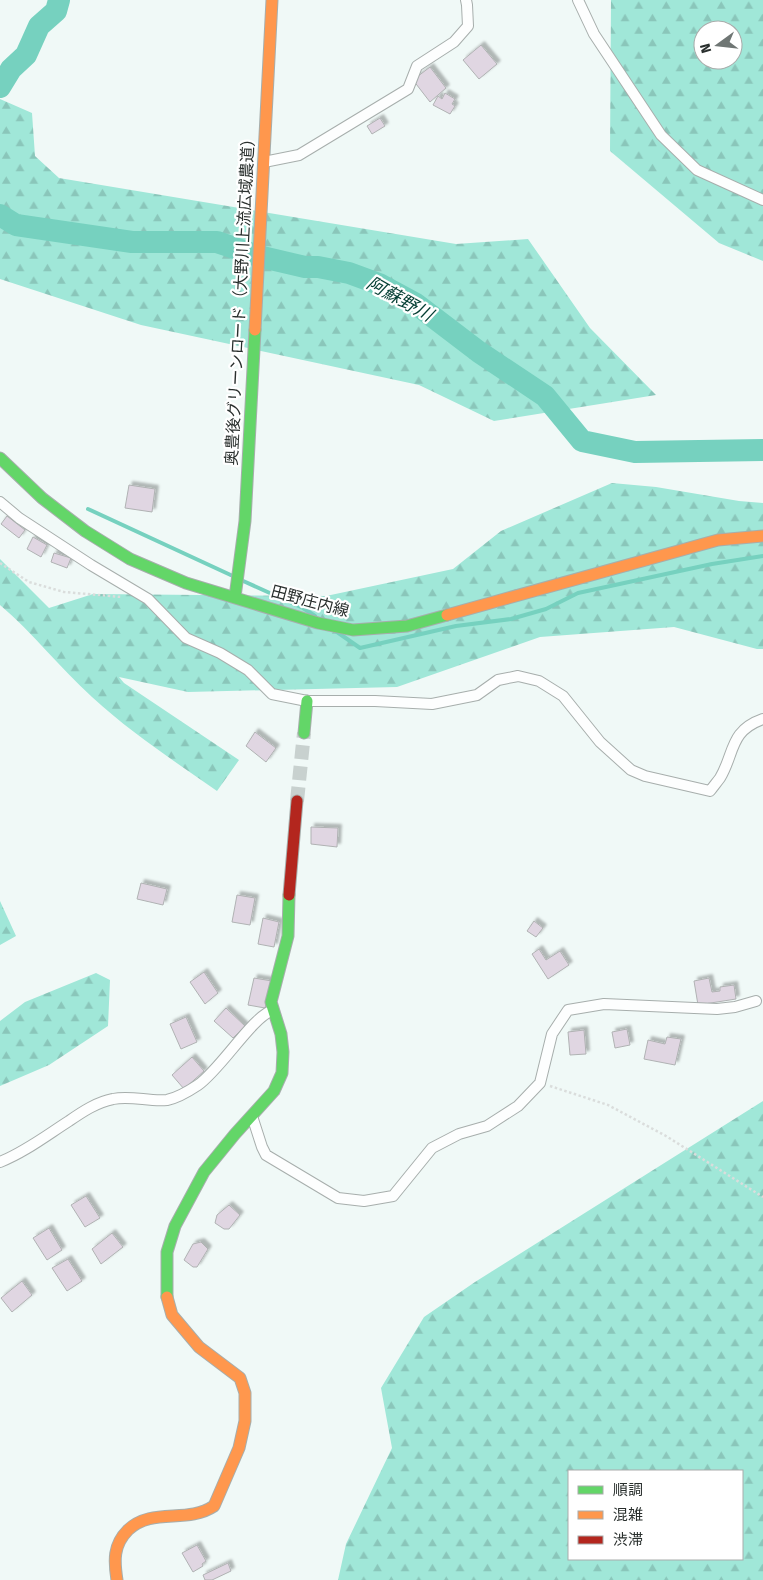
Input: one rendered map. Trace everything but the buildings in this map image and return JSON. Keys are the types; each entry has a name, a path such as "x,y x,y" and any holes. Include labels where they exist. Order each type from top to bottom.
{"street":[{"path":"264,162 299,155 408,89 417,66 454,42 468,26 466,0"},
{"path":"578,0 594,34 661,135 697,170 763,200"},
{"name":"奥豊後グリーンロード（大野川上流広域農道）","path":"235,597 245,521 260,202 264,162 272,4"},
{"name":"田野庄内線","path":"0,458 42,498 85,531 130,558 186,583 318,622 353,630 406,626 718,540 763,536"},
{"path":"0,502 35,529 91,566 148,600 186,638 220,653 248,670 272,694 307,701 375,701 432,704 477,695 498,680 518,676 532,679 539,681 563,696 600,742 631,770 645,776 710,791 721,777 738,736 754,722 763,719"},
{"path":"304,733 307,701"},
{"path":"117,1580 114,1553 120,1539 136,1523 145,1519 195,1515 209,1511 217,1500 239,1448 245,1421 245,1392 242,1382 235,1374 199,1347 172,1315 168,1305 166,1285 167,1252 175,1226 184,1206 210,1164 274,1091 282,1072 283,1052 281,1034 271,1002 288,936 289,880 297,801"},
{"path":"252,1116 266,1155 338,1198 364,1201 393,1196 432,1148 459,1134 487,1126 518,1106 540,1083 552,1034 568,1010 604,1004 717,1009 736,1007 756,1001"},
{"path":"0,1162 26,1149 85,1111 113,1099 167,1100 179,1096 198,1085 214,1071 255,1024 273,1010"}],"path":[{"path":"0,563 29,582 64,592 148,600"},
{"path":"540,1083 608,1105 666,1136 763,1196"}],"green space":[{"path":"611,0 763,0 763,261 719,243 610,151"},
{"path":"0,99 32,113 35,156 59,178 456,244 528,239 590,328 656,395 494,421 419,385 141,325 0,279"},
{"path":"612,483 656,487 739,501 763,503 763,649 674,627 540,637 397,687 188,692 119,677 124,683 239,760 217,791 153,746 107,710 80,686 24,627 0,605 0,559 49,608 93,594 326,596 453,569 501,531"},
{"path":"0,901 16,936 0,945"},
{"path":"96,973 110,980 108,1026 49,1065 0,1086 0,1021 25,1002"},
{"path":"763,1101 763,1580 338,1580 346,1544 392,1448 381,1388 424,1317 475,1282"}],"waterway":[{"name":"阿蘇野川","path":"0,87 11,69 26,55 39,26 56,11 59,0"},
{"name":"阿蘇野川","path":"0,215 16,225 132,242 217,242 258,256 305,267 318,267 349,273 379,284 416,304 479,352 545,396 582,441 635,452 763,450"},
{"path":"88,509 235,577"},
{"path":"337,632 360,648 456,626 511,619 546,609 578,593 712,564 763,556"},
{"path":"241,580 303,608 315,616"}],"tunnel":[{"path":"297,801 304,733"}],"traffic: fast":[{"path":"235,597 245,521 255,330"},
{"path":"0,458 42,498 85,531 130,559 186,583 318,623 353,630 407,626 447,615"},
{"path":"304,733 307,701"},
{"path":"167,1297 167,1252 175,1226 204,1172 274,1091 282,1073 283,1052 281,1034 271,1002 288,936 289,895"}],"traffic: slow":[{"path":"255,330 272,0"},
{"path":"447,615 718,540 763,536"},
{"path":"117,1580 115,1566 117,1547 123,1536 137,1523 159,1517 193,1514 214,1506 239,1448 245,1421 245,1393 240,1378 199,1347 172,1315 167,1297"}],"traffic: jam":[{"path":"289,895 297,801"}]}
